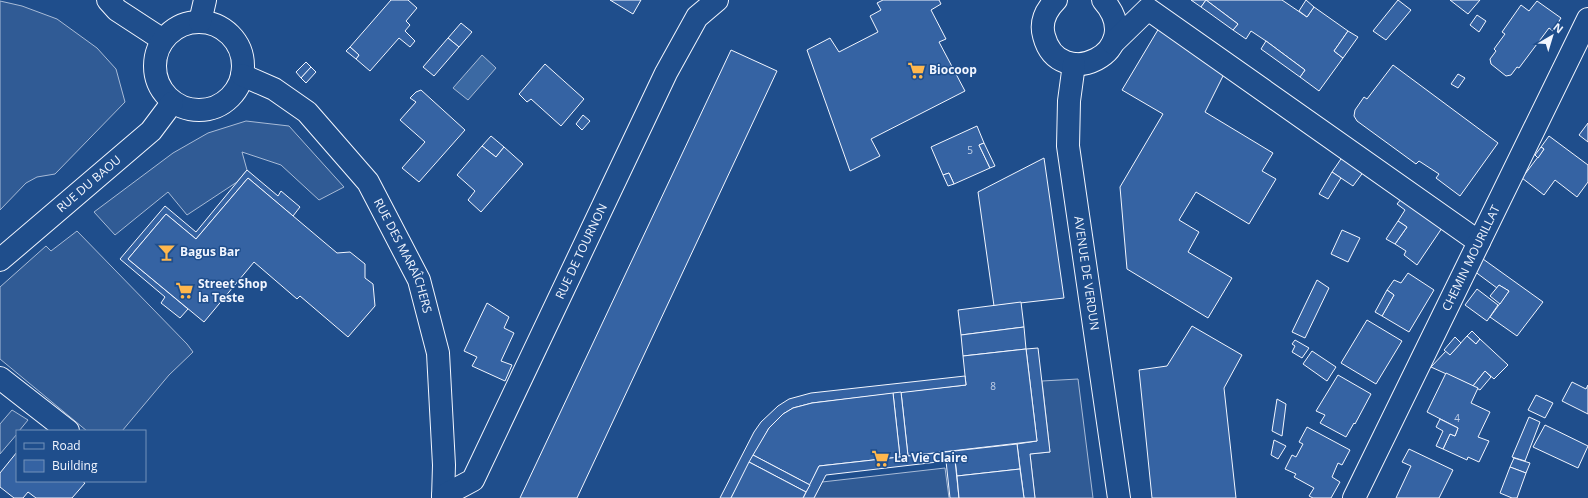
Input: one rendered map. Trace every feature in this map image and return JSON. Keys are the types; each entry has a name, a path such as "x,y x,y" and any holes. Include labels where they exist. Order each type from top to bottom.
{"street":[{"path":"108,0 117,10 163,40"},
{"path":"200,22 205,0"},
{"name":"RUE DE TOURNON","path":"443,497 474,480 666,73 697,17 717,0"},
{"path":"1048,3 1043,20 1043,32 1046,44 1057,57 1074,64 1086,64 1097,60 1106,53 1113,43 1148,9 1479,242"},
{"path":"1111,3 1116,31 1113,43"},
{"name":"CHEMIN MOURILLAT","path":"1354,498 1588,18"},
{"path":"200,22 215,25 228,33 238,45 243,59 242,75 237,89 228,100 215,108 200,110 186,108 172,103 163,92 157,80 155,66 157,52 163,40 173,30 186,24 200,22"},
{"name":"AVENUE DE VERDUN","path":"1074,64 1069,101 1068,146 1120,493"},
{"name":"RUE DES MARAÎCHERS","path":"242,75 274,89 307,112 368,182 419,280 438,353 444,465 443,497"},
{"name":"RUE DU BAOU","path":"0,260 151,130 172,103"},
{"path":"0,378 67,430"}],"shaded area":[{"path":"0,1 22,6 57,19 97,48 116,69 125,102 55,174 37,177 26,183 0,210"},
{"path":"482,55 496,68 468,100 453,88"},
{"path":"246,121 289,126 344,187 319,200 281,165 242,152 247,170 237,182 187,215 168,192 115,235 94,212 173,153 208,133"},
{"path":"77,231 187,344 193,352 169,375 123,430 86,430 0,359 0,287 46,246 51,251"},
{"path":"1078,379 1093,498 1035,498 1030,454 1050,452 1042,381"},
{"path":"12,410 28,420 20,430 16,430 16,435 0,454 0,424"},
{"path":"945,468 949,498 814,498 822,482"}],"building":[{"path":"391,0 408,0 417,8 406,21 410,25 405,31 415,41 410,47 399,38 370,71 356,59 359,55 350,47"},
{"path":"610,0 641,0 633,14"},
{"path":"883,0 939,0 941,4 931,10 946,39 939,42 965,91 871,139 880,156 850,171 807,50 830,38 839,52 878,32 870,16 881,10 877,3"},
{"path":"1191,0 1206,0 1201,7"},
{"path":"1206,0 1282,0 1307,17 1314,7 1348,31 1334,51 1343,58 1319,91 1300,77 1305,70 1251,31 1246,39 1233,30 1238,24"},
{"path":"1206,0 1238,24 1233,30 1201,7"},
{"path":"1306,0 1314,7 1307,17 1299,11"},
{"path":"1398,0 1411,10 1386,40 1373,31"},
{"path":"1450,0 1480,0 1468,14"},
{"path":"1537,1 1561,18 1553,31 1549,28 1519,68 1517,67 1511,75 1506,76 1491,64 1490,59 1496,51 1494,49 1505,34 1502,32 1521,5 1529,11"},
{"path":"1477,15 1486,21 1479,32 1470,25"},
{"path":"461,23 472,32 459,47 448,38"},
{"path":"1162,23 1224,74 1205,112 1273,153 1262,171 1276,179 1249,224 1196,192 1179,220 1199,232 1188,252 1232,278 1208,318 1127,269 1120,187 1163,114 1122,90"},
{"path":"1348,31 1358,37 1343,58 1334,51"},
{"path":"448,38 459,47 434,76 423,67"},
{"path":"1266,41 1305,70 1300,77 1261,49"},
{"path":"350,47 359,55 356,59 346,51"},
{"path":"731,50 777,71 577,498 520,498"},
{"path":"306,62 311,67 301,78 296,72"},
{"path":"545,64 584,99 561,126 531,99 527,102 519,94"},
{"path":"1393,65 1498,143 1460,196 1436,178 1439,174 1419,161 1416,164 1357,121 1354,116 1355,110 1364,97 1367,99"},
{"path":"311,67 316,72 306,83 301,78"},
{"path":"1458,74 1465,78 1458,88 1451,84"},
{"path":"421,90 465,130 419,182 402,168 425,142 400,120 416,102 410,98 416,92"},
{"path":"583,115 590,121 582,130 576,124"},
{"path":"1588,123 1588,142 1579,135"},
{"path":"977,126 984,143 979,145 990,168 954,184 949,173 943,175 931,147"},
{"path":"491,136 504,147 496,157 482,146"},
{"path":"1549,136 1588,165 1588,182 1577,197 1555,180 1544,195 1522,178 1544,149 1541,147"},
{"path":"984,143 995,166 990,168 979,145"},
{"path":"482,146 496,157 504,147 523,164 481,212 468,200 475,191 457,175"},
{"path":"1541,147 1544,149 1538,158 1535,155"},
{"path":"1343,156 1364,171 1353,186 1332,172"},
{"path":"1044,158 1064,298 994,306 978,192"},
{"path":"247,170 278,196 281,191 300,207 293,216 248,178 196,239 166,214 128,259 188,309 180,318 161,303 165,297 120,259 165,206 196,232"},
{"path":"1332,172 1341,178 1328,199 1319,194"},
{"path":"949,173 954,184 948,186 943,175"},
{"path":"248,178 337,253 350,252 365,264 365,278 373,284 375,306 348,337 300,296 297,299 254,262 204,322 128,259 166,214 196,239"},
{"path":"1402,198 1442,228 1417,265 1404,255 1406,251 1395,244 1407,227 1398,221 1405,210 1397,204"},
{"path":"1398,221 1407,227 1395,244 1386,239"},
{"path":"1342,230 1360,238 1348,262 1331,254"},
{"path":"1483,259 1543,302 1517,336 1490,317 1509,291 1499,285 1497,288 1474,271"},
{"path":"1408,273 1434,290 1409,332 1382,316 1394,295 1387,290 1394,280 1401,283"},
{"path":"1317,280 1329,288 1305,338 1292,332"},
{"path":"1499,285 1509,291 1500,304 1490,296"},
{"path":"1477,289 1498,305 1487,321 1465,305"},
{"path":"1387,290 1394,295 1382,316 1375,312"},
{"path":"1021,302 1024,327 961,335 958,310"},
{"path":"487,303 509,317 504,328 514,333 501,361 512,365 505,381 472,366 477,357 464,351"},
{"path":"1367,320 1402,341 1376,384 1341,363"},
{"path":"1192,326 1242,355 1224,388 1236,498 1152,498 1139,370 1167,366"},
{"path":"1024,327 1026,349 963,356 961,335"},
{"path":"1472,331 1480,339 1476,344 1467,336"},
{"path":"1467,336 1476,344 1480,339 1508,365 1494,379 1485,371 1473,386 1431,367 1446,351 1450,355"},
{"path":"1455,337 1461,343 1450,355 1444,350"},
{"path":"1295,340 1309,348 1302,358 1292,352 1295,346 1292,344"},
{"path":"1038,348 1050,452 1030,454 1035,498 1024,498 1017,444 1037,441 1026,349"},
{"path":"1026,349 1037,441 908,456 901,392 966,385 963,356"},
{"path":"1312,351 1336,367 1327,381 1303,364"},
{"path":"1485,371 1491,377 1480,390 1473,386"},
{"path":"1446,373 1478,388 1471,403 1490,412 1478,437 1489,441 1479,462 1468,457 1467,460 1443,449 1450,434 1455,436 1458,428 1427,412"},
{"path":"1338,375 1371,394 1355,424 1354,423 1346,437 1320,423 1325,415 1316,411"},
{"path":"965,376 966,385 812,403 793,408 783,414 769,428 731,498 720,498 754,432 761,422 778,406 789,399 811,393"},
{"path":"1572,382 1586,389 1588,385 1588,414 1562,401"},
{"path":"901,392 908,456 900,457 893,393"},
{"path":"893,393 900,457 819,466 810,485 753,455 769,428 783,414 793,408 812,403"},
{"path":"1536,395 1553,403 1545,418 1528,410"},
{"path":"1277,399 1286,404 1282,436 1272,431"},
{"path":"1529,417 1540,422 1525,461 1512,457"},
{"path":"1440,419 1458,428 1455,436 1450,434 1443,449 1436,446 1443,431 1436,427"},
{"path":"1545,425 1588,446 1578,468 1533,447"},
{"path":"1307,427 1350,450 1342,465 1338,463 1332,477 1340,482 1331,498 1313,498 1309,496 1314,488 1294,477 1296,474 1285,469 1292,455 1296,457 1303,444 1299,442"},
{"path":"1274,440 1286,446 1278,459 1271,455"},
{"path":"1017,444 1020,469 957,476 954,451"},
{"path":"1409,449 1453,470 1439,498 1396,498 1411,466 1402,462"},
{"path":"954,451 959,498 950,498 946,461 826,475 814,498 803,498 819,466"},
{"path":"16,453 16,482 85,483 72,498 36,498 28,492 23,498 14,498 0,487 0,473"},
{"path":"753,455 810,485 806,492 749,462"},
{"path":"1514,458 1530,463 1526,473 1510,467"},
{"path":"749,462 806,492 803,498 731,498"},
{"path":"1510,467 1526,473 1517,498 1512,498 1500,493"},
{"path":"1020,469 1024,498 959,498 957,476"}],"place":[{"name":"Biocoop","path":"916,70"},
{"name":"Bagus Bar","path":"167,252"},
{"name":"Street Shop la Teste","path":"185,291"},
{"name":"La Vie Claire","path":"881,458"}]}
